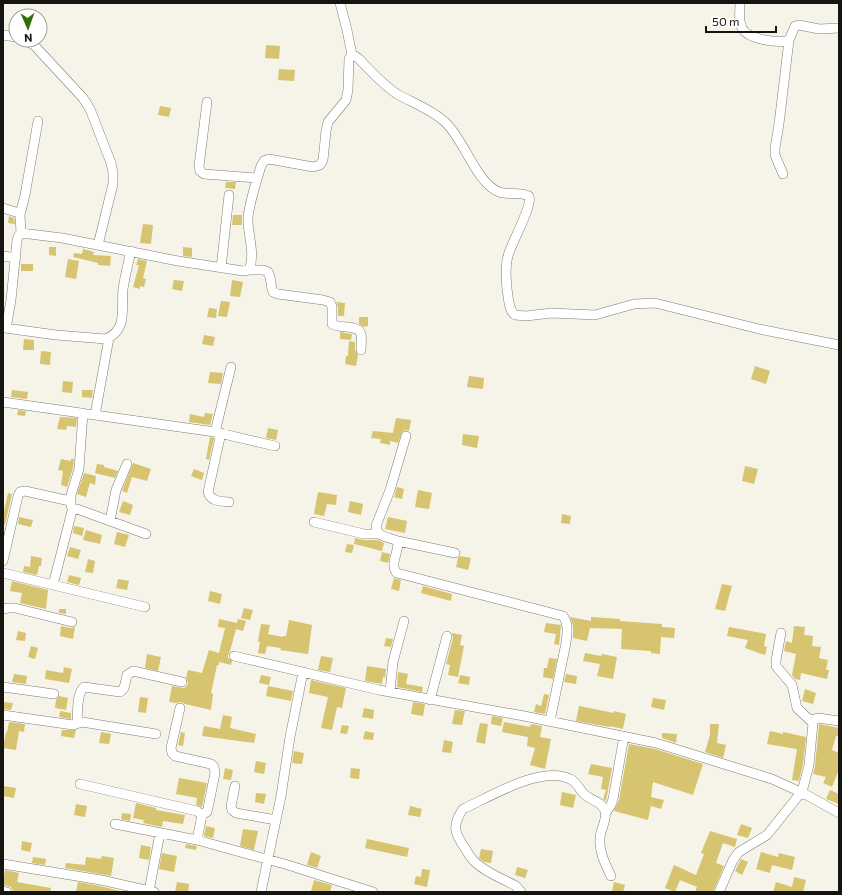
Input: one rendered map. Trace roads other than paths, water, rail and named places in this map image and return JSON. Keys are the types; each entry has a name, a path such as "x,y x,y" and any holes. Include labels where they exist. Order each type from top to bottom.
{"street":[{"path":"248,270 250,265 251,249 248,216 261,166 264,161 268,159 313,167 320,165 323,160 328,122 346,100 348,90 349,58 352,55 348,30 340,3"},
{"path":"740,3 739,19 744,33 749,36 767,40 784,42 789,40"},
{"path":"783,174 774,156 789,40 795,26 799,25 819,28 839,28"},
{"path":"37,48 83,98 90,109 111,163 113,184 98,245"},
{"path":"352,55 359,59 384,84 396,93 430,111 444,121 454,131 480,175 490,185 499,192 529,196 530,202 508,256 507,288 510,309 515,315 526,316 552,313 595,315 634,304 655,303 759,329 839,345"},
{"path":"207,102 199,166 200,171 204,174 257,178"},
{"path":"38,121 20,215 21,233 17,240 11,300 7,323 4,328 56,335 106,339 113,336 118,330 122,319 123,290 131,252"},
{"path":"221,268 229,195"},
{"path":"3,208 18,212 20,215"},
{"path":"21,233 62,238 221,268 243,271 263,270 268,272 271,277 271,288 273,292 330,302 332,307 332,324 358,330 361,333 361,350"},
{"path":"3,256 16,258"},
{"path":"95,415 109,338"},
{"path":"230,502 214,500 209,497 208,492 231,367"},
{"path":"3,402 218,433 274,446"},
{"path":"53,585 72,510 70,501 79,469 83,413"},
{"path":"379,534 376,526 390,490 406,436"},
{"path":"110,521 116,490 127,464"},
{"path":"3,560 20,492 25,491 70,501"},
{"path":"72,510 77,509 146,534"},
{"path":"314,522 364,534 379,534 398,541 455,553"},
{"path":"398,541 393,566 397,573 563,616 566,620 566,643 550,721"},
{"path":"3,573 145,607"},
{"path":"3,610 15,608 72,622"},
{"path":"390,692 393,662 404,621"},
{"path":"781,634 776,666 792,685 797,708 813,723"},
{"path":"430,700 447,636"},
{"path":"234,656 390,692 550,721 656,743 715,760 772,779 804,793 839,813"},
{"path":"77,723 79,697 81,690 84,687 120,692 124,688 127,675 133,671 182,682"},
{"path":"261,892 276,820 303,672"},
{"path":"3,687 54,694"},
{"path":"180,708 171,748 172,753 175,756 211,764 214,767 215,773 207,812 202,816 197,840"},
{"path":"3,715 73,725 82,722 156,734"},
{"path":"804,793 814,719 818,718 839,721"},
{"path":"611,876 602,856 600,844 601,833 606,812 612,799 624,736"},
{"path":"521,892 516,886 476,863 470,856 457,837 455,828 458,817 463,809 534,777 547,775 570,779 577,784 585,795 604,806 606,812"},
{"path":"80,784 197,811 202,816"},
{"path":"235,786 231,806 232,810 236,813 276,820"},
{"path":"719,892 733,860 739,852 767,835 796,797 804,793"},
{"path":"115,824 197,840 330,878 372,892"},
{"path":"3,864 74,875 152,891 160,833"},
{"path":"3,891 7,892"}]}
